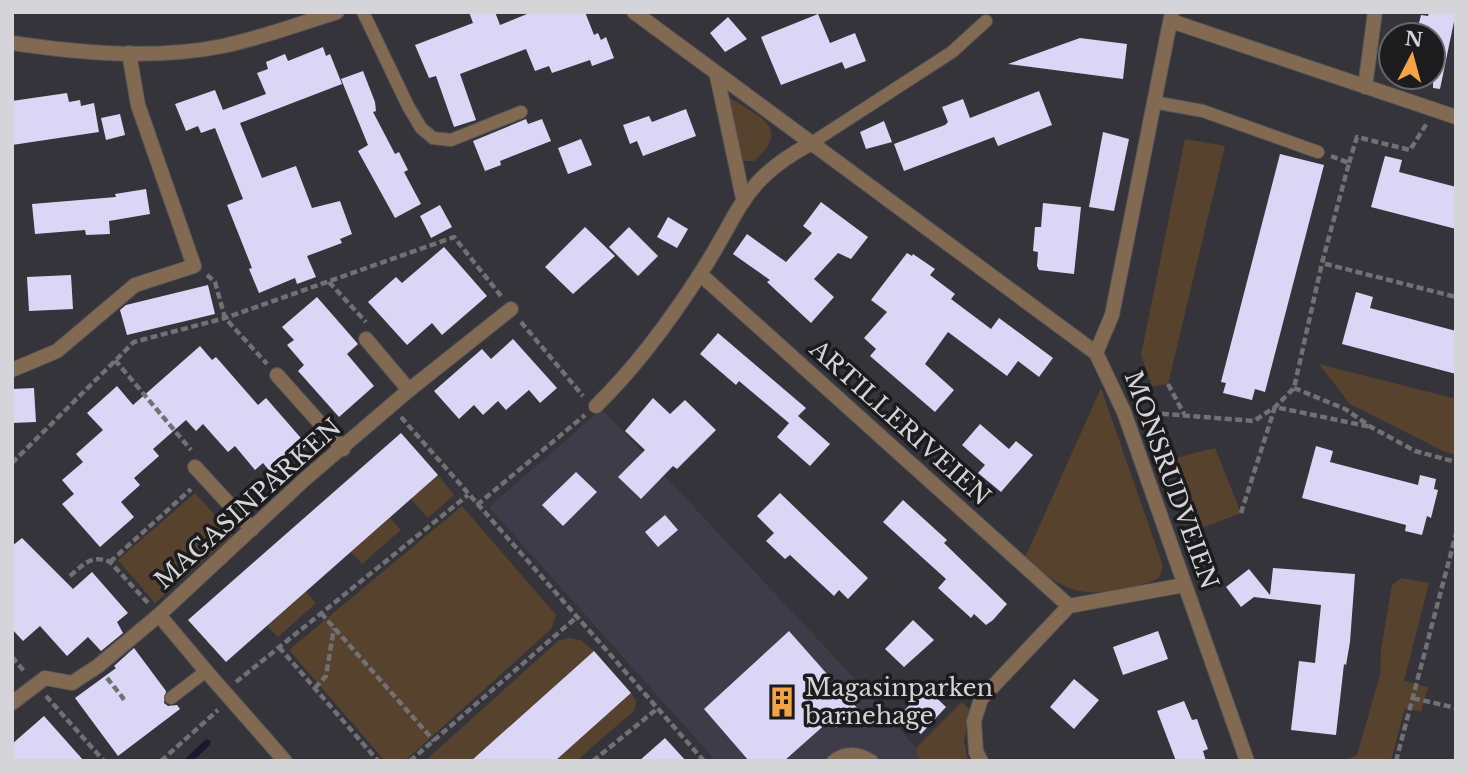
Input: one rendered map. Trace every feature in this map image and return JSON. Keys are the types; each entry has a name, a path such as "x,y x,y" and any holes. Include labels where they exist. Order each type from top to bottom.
{"street":[{"path":"12,43 129,53 223,46 337,12"},
{"name":"MONSRUDVEIEN","path":"634,12 717,76 1096,353 1124,412 1247,761"},
{"path":"1365,87 1375,12"},
{"path":"1096,353 1112,316 1171,17 1456,117"},
{"path":"12,370 57,351 135,285 194,266 138,105 129,53"},
{"path":"717,76 743,198"},
{"path":"595,407 642,355 700,274 743,198 774,166 810,144"},
{"name":"ARTILLERIVEIEN","path":"700,274 1069,606"},
{"name":"MAGASINPARKEN","path":"285,761 159,615 409,390 511,309"},
{"path":"366,339 409,390"},
{"path":"276,375 343,449"},
{"path":"200,471 252,529"},
{"path":"981,761 976,752 974,721 982,699 1069,606 1184,585"},
{"path":"12,703 45,678 66,683 78,681 159,615"}],"lane":[{"path":"363,12 408,106 427,135 451,140 521,112"},
{"path":"810,144 952,52 986,21"},
{"path":"1153,102 1203,111 1318,152"},
{"path":"171,698 206,671"},
{"path":"832,761 845,754 854,753 872,761"}],"path":[{"path":"1136,411 1254,421 1275,407 1294,388 1322,264 1357,136 1410,150 1429,120"},
{"path":"1318,152 1349,163"},
{"path":"12,463 134,342 225,318 454,237 595,407 477,505"},
{"path":"1322,264 1456,297"},
{"path":"194,266 215,282 225,318 276,375"},
{"path":"329,282 374,331 366,339"},
{"path":"110,562 200,471 197,457 115,360"},
{"path":"1168,384 1184,415"},
{"path":"1294,388 1345,409 1415,451 1456,462"},
{"path":"391,406 704,761"},
{"path":"1275,407 1371,427"},
{"path":"1241,513 1275,407"},
{"path":"161,761 279,647 468,495"},
{"path":"1396,761 1456,534"},
{"path":"70,576 90,559 102,558 110,562 159,615"},
{"path":"321,613 433,741"},
{"path":"411,761 578,615"},
{"path":"315,688 326,676 334,628"},
{"path":"279,647 378,761"},
{"path":"12,657 104,761"},
{"path":"98,666 123,698 119,700"},
{"path":"1413,698 1456,708"},
{"path":"593,761 658,708"}],"shaded area":[{"path":"726,95 759,116 771,130 771,139 766,149 754,161 743,161"},
{"path":"1185,139 1225,146 1168,384 1152,386 1141,355"},
{"path":"1319,364 1456,399 1456,455 1350,404"},
{"path":"1101,388 1163,566 1159,578 1138,586 1102,592 1077,591 1047,576 1025,558"},
{"path":"602,409 872,697 916,748 918,761 716,761 489,507"},
{"path":"1215,448 1241,513 1197,530 1175,458"},
{"path":"438,475 454,495 428,518 411,499"},
{"path":"195,493 233,535 155,603 118,560"},
{"path":"462,506 556,615 551,629 405,761 385,761 289,650"},
{"path":"390,518 401,530 362,564 351,552"},
{"path":"1401,578 1429,583 1404,681 1428,687 1421,712 1405,708 1391,761 1342,761 1357,755 1380,675 1381,650 1392,585"},
{"path":"306,592 316,603 278,637 267,626"},
{"path":"568,638 581,640 594,651 471,761 425,761 558,641"},
{"path":"631,693 636,701 635,710 576,761 555,761"},
{"path":"962,702 970,710 964,741 968,761 918,761 916,748"}],"building":[{"path":"469,12 495,12 500,25 532,12 585,12 594,35 598,33 601,40 606,37 614,58 592,66 590,60 552,73 549,66 535,71 526,49 460,74 476,120 454,127 436,76 429,78 415,45 473,23"},
{"path":"1429,12 1456,12 1447,55 1447,21 1420,21 1421,15 1428,16"},
{"path":"818,14 830,43 855,33 866,61 845,69 842,62 781,85 761,37"},
{"path":"728,17 747,39 725,52 710,33"},
{"path":"1080,38 1127,44 1123,79 1008,64"},
{"path":"323,47 326,56 330,54 342,84 240,123 262,178 296,166 312,208 340,201 352,234 340,239 342,243 307,256 316,277 297,284 295,278 259,293 227,205 243,199 215,128 201,133 198,126 186,131 175,104 215,90 223,110 266,94 257,73 268,69 266,62 285,54 288,61"},
{"path":"363,71 375,102 376,111 373,112 395,154 399,152 408,170 404,172 421,204 395,218 358,151 368,145 341,79"},
{"path":"1039,91 1052,125 998,146 994,137 904,171 894,144 945,125 948,122 942,107 963,99 970,118"},
{"path":"67,93 69,102 80,100 81,106 94,103 99,132 12,145 12,101"},
{"path":"686,109 696,136 643,156 637,141 630,144 623,125 649,116 652,122"},
{"path":"120,114 125,135 106,140 101,118"},
{"path":"526,119 528,124 542,119 551,141 500,161 501,165 485,171 473,141"},
{"path":"884,121 892,142 866,149 860,132"},
{"path":"1103,132 1129,139 1114,211 1089,207"},
{"path":"581,139 592,165 568,174 558,148"},
{"path":"1280,154 1324,165 1265,392 1255,389 1252,400 1223,393 1226,383 1221,382"},
{"path":"1385,156 1402,160 1399,172 1456,187 1456,229 1371,207"},
{"path":"146,189 150,214 109,221 110,234 86,235 85,230 35,234 32,204 116,197 115,194"},
{"path":"821,202 868,237 851,259 838,253 814,279 834,297 811,323 767,282 770,280 733,254 747,234 786,262 812,233 803,226"},
{"path":"1043,203 1081,207 1074,274 1039,270 1037,266 1038,252 1033,251 1035,227 1041,227"},
{"path":"440,205 452,227 431,238 420,216"},
{"path":"668,217 688,229 677,248 657,237"},
{"path":"585,227 615,256 573,294 545,267"},
{"path":"629,227 658,256 638,276 609,247"},
{"path":"444,247 487,296 442,335 432,323 407,345 368,302 396,277 402,283"},
{"path":"907,253 912,256 913,254 935,269 930,275 955,294 951,299 991,329 999,318 1053,358 1039,377 1018,361 1007,376 948,332 925,364 954,390 935,412 870,356 876,349 864,338 887,312 871,300"},
{"path":"71,275 73,309 29,311 27,277"},
{"path":"208,285 215,314 127,335 120,310 126,305"},
{"path":"1356,292 1373,297 1370,308 1456,331 1456,374 1342,344"},
{"path":"317,297 358,344 347,354 374,386 339,417 298,371 304,365 287,345 294,340 282,327"},
{"path":"718,333 806,408 798,416 830,444 810,466 777,437 789,423 739,381 736,385 700,354"},
{"path":"513,339 557,388 540,403 529,390 506,410 498,401 483,415 474,405 459,419 434,391 482,349 491,359"},
{"path":"200,346 212,360 216,357 258,405 266,398 307,445 273,475 263,463 255,470 235,446 228,452 203,424 196,431 186,420 153,449 159,456 134,478 140,485 121,502 134,517 100,547 62,504 74,494 62,480 83,462 76,454 103,430 87,413 117,386 133,405"},
{"path":"34,388 36,422 12,423 12,389"},
{"path":"653,398 670,414 685,400 716,430 677,469 673,466 641,499 618,477 645,450 625,431"},
{"path":"980,424 1009,449 1016,441 1033,455 1001,492 978,473 985,465 962,445"},
{"path":"401,433 438,475 226,662 188,620"},
{"path":"1316,446 1333,451 1330,462 1418,485 1420,475 1436,479 1434,489 1438,490 1431,518 1427,516 1422,535 1405,531 1406,525 1302,498"},
{"path":"576,472 597,492 563,526 542,505"},
{"path":"780,493 868,578 848,599 839,590 834,596 790,555 785,559 766,541 774,533 757,516"},
{"path":"903,500 947,540 944,543 1007,604 986,625 974,614 971,618 938,588 946,579 883,522"},
{"path":"665,515 678,530 658,547 645,532"},
{"path":"22,538 73,589 92,572 128,613 117,622 123,633 101,651 88,637 67,656 40,626 23,641 12,629 12,546"},
{"path":"1273,568 1355,574 1350,642 1346,665 1344,664 1336,735 1291,730 1299,661 1315,663 1321,605 1254,597 1241,607 1226,587 1249,569 1270,595"},
{"path":"913,620 934,640 904,667 885,649"},
{"name":"Magasinparken barnehage","path":"789,631 858,709 836,728 829,721 784,761 749,761 704,709"},
{"path":"1158,631 1168,659 1123,675 1113,647"},
{"path":"134,648 166,691 164,703 168,706 177,705 180,709 118,756 75,698 116,668 114,666"},
{"path":"594,651 631,693 555,761 471,761"},
{"path":"1074,679 1099,700 1074,729 1050,707"},
{"path":"926,688 946,707 921,734 900,715"},
{"path":"1184,701 1192,720 1197,719 1208,749 1203,751 1206,761 1176,761 1157,711"},
{"path":"44,716 84,761 12,761 12,744"},
{"path":"665,738 686,761 639,761"}],"waterway":[{"path":"188,761 207,743"}],"place":[{"name":"Magasinparken barnehage","path":"782,702"}]}
